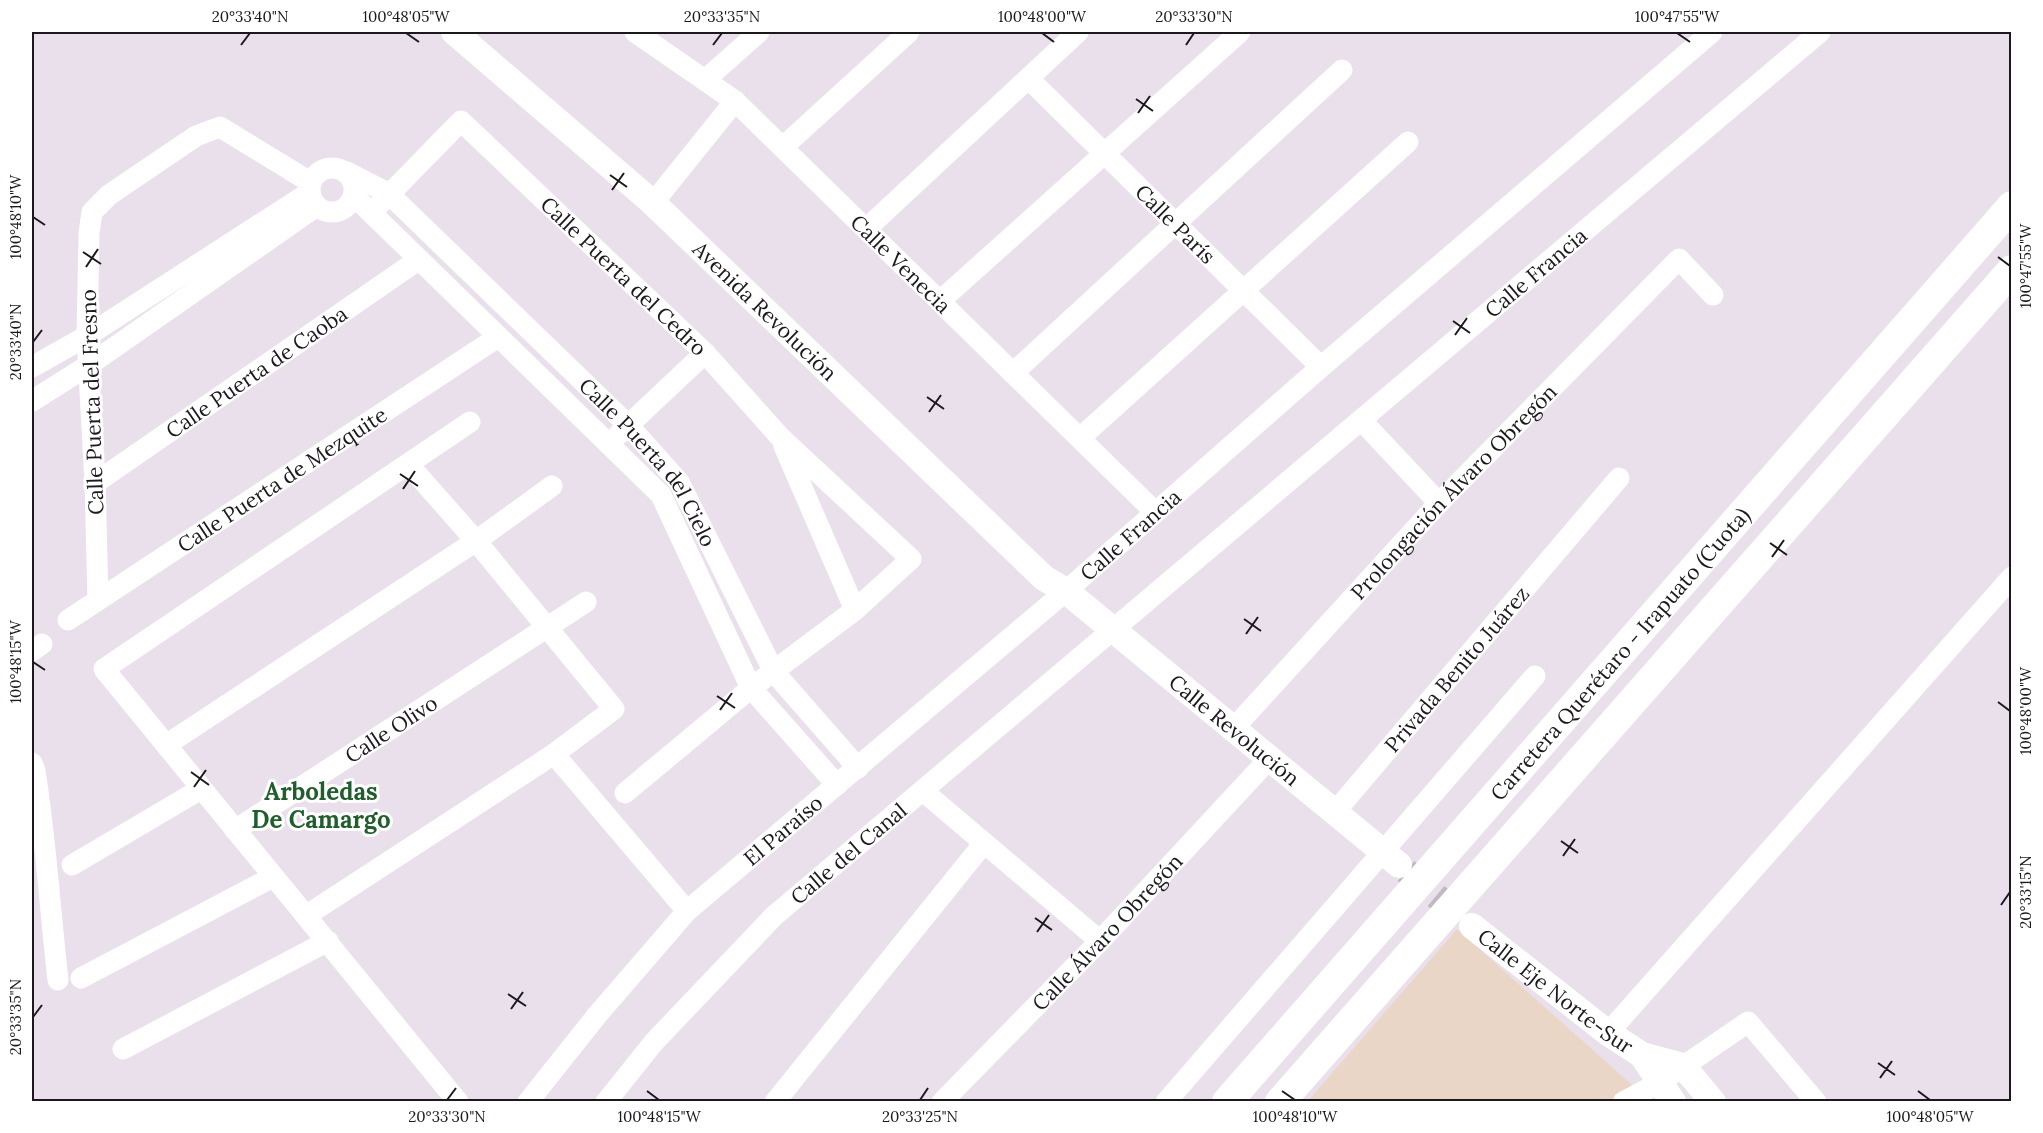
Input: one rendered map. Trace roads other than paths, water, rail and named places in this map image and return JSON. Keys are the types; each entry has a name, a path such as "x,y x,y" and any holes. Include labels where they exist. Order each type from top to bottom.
{"highway":[{"name":"Carretera Querétaro - Irapuato (Cuota)","path":"1227,1101 2012,206"},
{"name":"Carretera Querétaro - Irapuato (Cuota)","path":"1280,1101 2012,270"}],"main road":[{"name":"Avenida Revolución","path":"453,32 653,203 1044,578 1069,593"},
{"name":"Calle Revolución","path":"1069,593 1391,859"},
{"name":"Calle Eje Norte-Sur","path":"1472,926 1608,1033 1642,1055 1683,1066"},
{"name":"Calle Eje Norte-Sur","path":"1642,1055 1666,1092"},
{"path":"1683,1066 1713,1101"}],"street":[{"name":"Calle Venecia","path":"635,32 735,101 1155,512"},
{"path":"705,80 759,32"},
{"path":"783,147 909,32"},
{"path":"866,229 1078,32"},
{"path":"940,301 1240,32"},
{"name":"Calle Francia","path":"1069,593 1155,512 1321,367 1712,32"},
{"name":"Calle Francia","path":"1109,626 1360,420 1820,32"},
{"path":"1013,373 1342,70"},
{"name":"Calle París","path":"1029,79 1321,367"},
{"path":"653,203 735,101"},
{"name":"Calle Puerta del Cedro","path":"388,193 461,120 705,353 780,437 911,558 855,610 780,437"},
{"name":"Calle Puerta del Fresno","path":"98,600 95,483 87,336 89,233 92,212 109,195 196,136 220,127 312,193"},
{"path":"1080,438 1245,292 1408,142"},
{"path":"32,401 90,365 312,193 326,168 338,168 347,172 354,183 354,196 349,205 339,211 327,211 312,193"},
{"name":"Calle Puerta del Cielo","path":"347,172 388,193 628,425 679,482 774,672 858,768"},
{"path":"32,367 87,336 312,193"},
{"path":"372,212 388,193"},
{"name":"Calle Puerta del Cielo","path":"354,196 498,337 610,442 662,495 751,688 837,785"},
{"name":"Prolongación Álvaro Obregón","path":"1233,729 1439,503 1679,259 1713,295"},
{"name":"Calle Puerta de Caoba","path":"95,483 418,260"},
{"name":"Calle Puerta de Mezquite","path":"68,620 498,337"},
{"path":"610,442 705,353"},
{"path":"1360,420 1439,503"},
{"path":"458,1101 104,669 470,422"},
{"path":"307,915 554,753 614,710 476,541 408,464"},
{"name":"Privada Benito Juárez","path":"1334,813 1619,478"},
{"path":"166,745 476,541 552,486"},
{"path":"1608,1033 2012,577"},
{"name":"El Paraíso","path":"528,1101 598,1014 687,911 1069,593"},
{"name":"Calle Olivo","path":"235,830 586,602"},
{"path":"625,793 751,688 855,610"},
{"name":"Calle del Canal","path":"606,1101 654,1042 774,916 923,791 1109,626"},
{"path":"1166,1101 1391,859 1535,676"},
{"path":"554,753 687,911"},
{"name":"Calle Álvaro Obregón","path":"942,1101 1100,941 1269,759"},
{"path":"33,769 44,827 39,885 58,980"},
{"path":"72,865 201,789"},
{"path":"923,791 1100,941"},
{"path":"775,1101 984,843"},
{"path":"81,978 273,877"},
{"path":"123,1049 328,941"},
{"path":"1623,1101 1666,1092 1683,1066 1748,1022 1816,1101"}],"tunnel":[{"path":"1406,871 1465,920"}],"district":[{"name":"Arboledas De Camargo","path":"321,805"}]}
